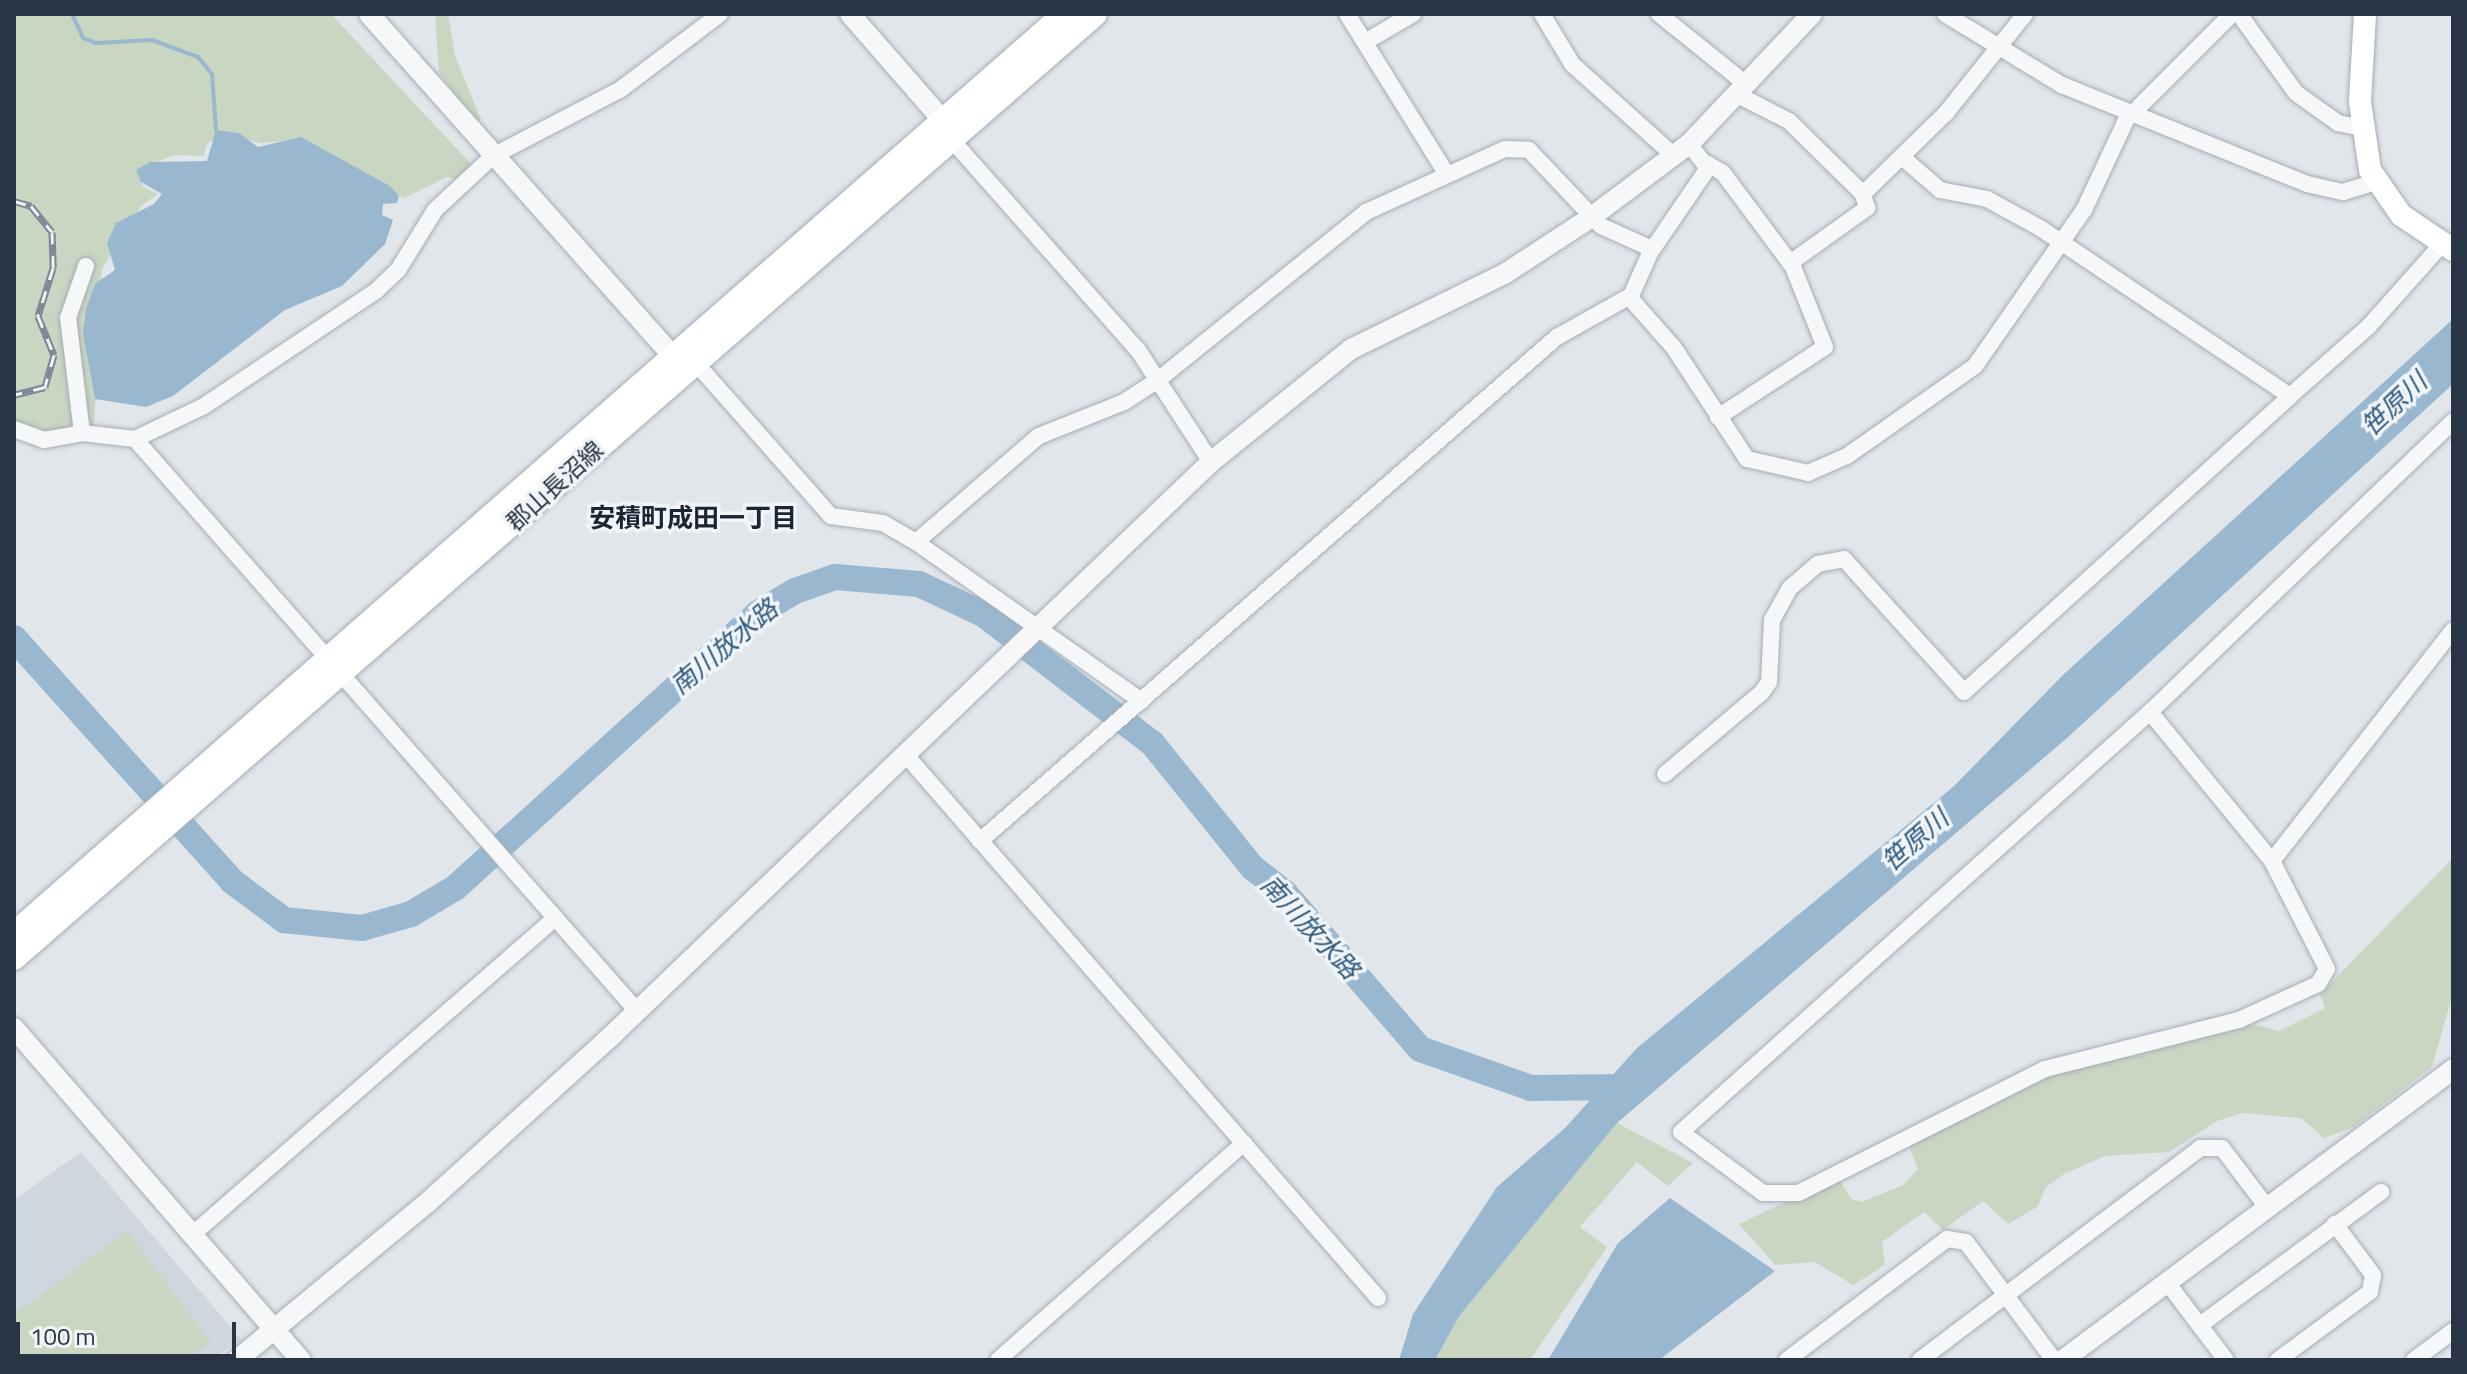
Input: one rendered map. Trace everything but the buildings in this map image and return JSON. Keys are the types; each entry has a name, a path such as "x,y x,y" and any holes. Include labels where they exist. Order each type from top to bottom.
{"main road":[{"name":"郡山長沼線","path":"949,131 1065,14"},
{"name":"郡山長沼線","path":"14,934 153,824 949,131 1095,14"},
{"path":"2365,14 2362,128 2375,182 2401,215 2449,248"},
{"name":"郡山長沼線","path":"14,958 153,824"}],"street":[{"path":"369,14 493,156 684,363 831,516 883,523 916,542 1141,701"},
{"path":"14,429 44,440 82,433 135,439 204,406 376,291 398,270 451,191 493,156 621,89 720,14"},
{"path":"850,14 1158,380 1211,462"},
{"path":"1347,14 1446,173"},
{"path":"1365,42 1413,14"},
{"path":"1542,14 1572,64 1682,150 1723,173 1790,263 1825,347 1718,417"},
{"path":"1659,14 1741,89 1789,121 1863,194 1867,208 1790,263"},
{"path":"237,1360 276,1330 637,1011 1211,462 1351,349 1506,273 1592,217 1682,150 1812,14"},
{"path":"1945,14 1997,48 2132,114 2321,189 2343,192 2375,182"},
{"path":"1863,194 1902,157 2025,14"},
{"path":"1630,296 1674,348 1718,417 1755,464 1794,474 1824,469 1975,366 2061,244 2132,114 2232,14"},
{"path":"2239,14 2296,93 2338,123 2362,128"},
{"path":"916,542 1039,436 1124,402 1158,380 1348,224 1446,173 1505,149 1529,150 1610,232 1652,249"},
{"path":"1902,157 1940,190 1992,201 2290,396"},
{"path":"980,841 1557,337 1630,296 1652,249 1708,164"},
{"path":"1665,774 1762,692 1769,682 1772,620 1790,588 1818,564 1844,559 1964,692 2369,326 2449,248"},
{"path":"82,433 68,318 86,266"},
{"path":"2150,712 2272,861 2327,969 2318,984 2289,1000 2132,1052 2073,1059 2045,1069 1798,1193 1763,1193 1681,1132 2150,712 2453,421"},
{"path":"135,439 637,1011"},
{"path":"2272,861 2453,630"},
{"path":"905,754 1378,1298"},
{"path":"193,1234 555,918"},
{"path":"14,1028 301,1360"},
{"path":"2063,1360 2453,1069"},
{"path":"998,1360 1244,1143"},
{"path":"1920,1360 2205,1146 2222,1148 2266,1206"},
{"path":"2200,1325 2381,1192"},
{"path":"2278,1360 2370,1292 2373,1275 2335,1224"},
{"path":"1799,1357 1947,1239 1966,1242 2054,1360"},
{"path":"2166,1281 2200,1325 2218,1357"},
{"path":"2414,1360 2453,1331"}],"shaded area":[{"path":"81,1152 241,1339 212,1360 14,1360 14,1200"}],"green space":[{"path":"14,14 331,14 472,165 457,179 447,177 404,198 295,140 260,143 227,135 207,143 204,156 174,155 143,167 142,186 158,194 141,206 102,269 94,426 54,433 14,422"},
{"path":"435,14 448,14 455,56 481,119 476,122 439,73"},
{"path":"2453,858 2453,993 2432,1067 2354,1127 2324,1138 2301,1118 2242,1113 2217,1121 2169,1152 2105,1156 2064,1174 2046,1187 2037,1207 2008,1224 1983,1201 1943,1230 1924,1212 1882,1242 1885,1265 1853,1285 1815,1262 1775,1265 1739,1224 1838,1177 1851,1199 1862,1202 1903,1185 1918,1169 1907,1142 2055,1071 2252,1024 2279,1031 2325,1008 2320,994"},
{"path":"1617,1123 1693,1163 1668,1186 1637,1162 1580,1227 1607,1247 1530,1360 1435,1360 1460,1315"},
{"path":"127,1231 210,1341 185,1360 14,1360 14,1315"}],"water":[{"path":"216,130 239,133 258,147 301,137 390,186 399,196 397,203 383,204 382,215 393,220 385,244 342,286 285,310 173,396 146,407 95,399 83,334 86,309 95,284 115,270 107,243 116,223 154,204 162,194 141,182 136,170 150,162 207,161"},
{"name":"笹原川","path":"2453,319 2453,384 2067,738 1617,1123 1460,1315 1435,1360 1399,1360 1413,1314 1497,1187 1565,1128 1637,1048 1953,787 2064,674"},
{"path":"1670,1198 1775,1271 1659,1360 1548,1360 1618,1243"}],"waterway":[{"path":"72,14 83,38 96,43 152,40 198,57 212,74 216,130"},
{"name":"南川放水路","path":"14,638 233,882 284,920 362,928 411,914 455,888 758,613 795,591 835,577 919,584 983,614 1152,743 1253,868 1285,893 1420,1049 1531,1088 1632,1087"}],"railway":[{"path":"14,201 31,206 52,232 53,268 38,316 54,355 45,387 14,395"}],"district":[{"name":"安積町成田一丁目","path":"693,518"}]}
